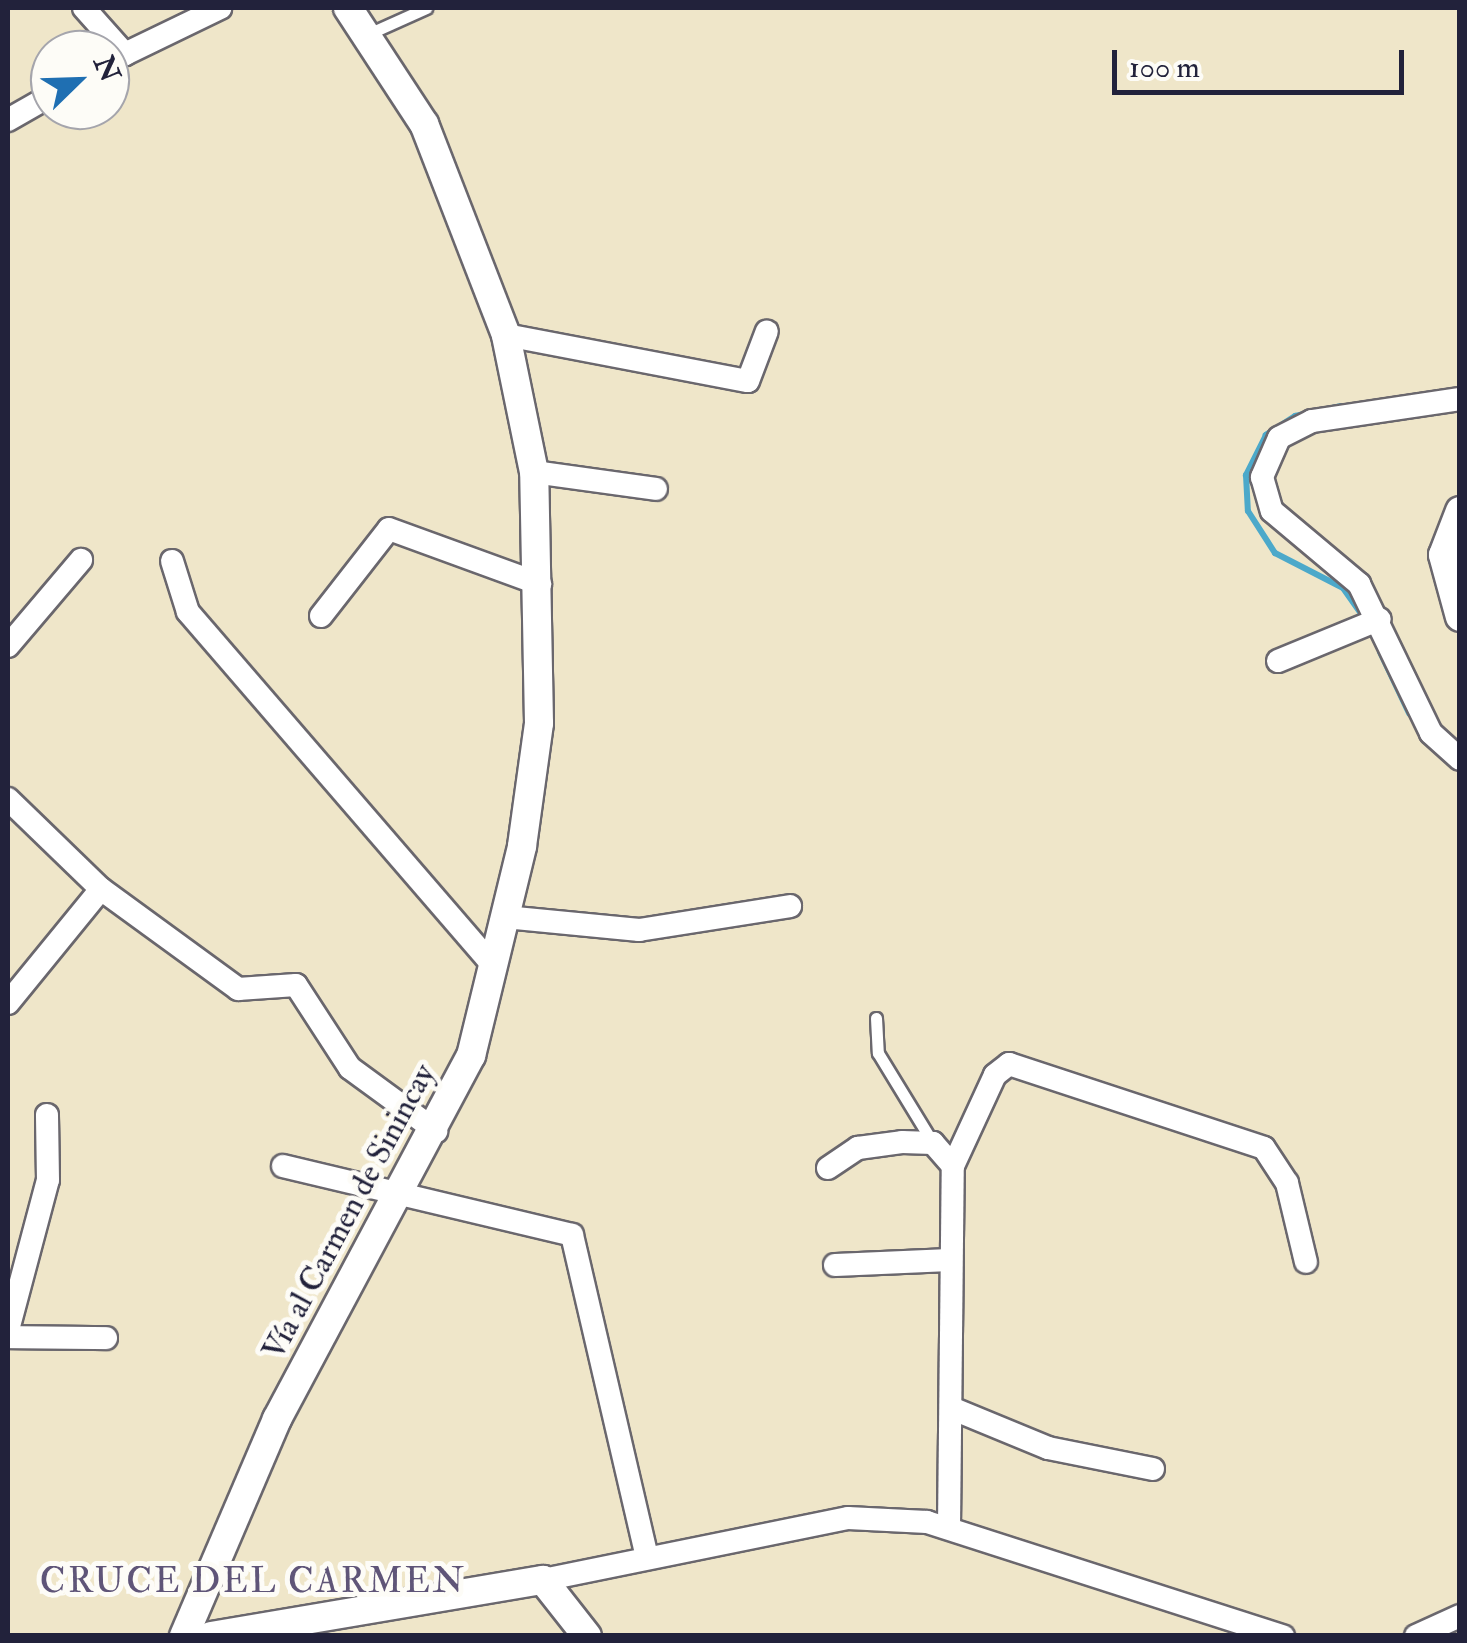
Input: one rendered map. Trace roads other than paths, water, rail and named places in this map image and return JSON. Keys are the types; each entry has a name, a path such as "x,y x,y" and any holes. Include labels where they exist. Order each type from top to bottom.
{"street":[{"path":"84,8 99,30"},
{"path":"130,52 220,8"},
{"name":"Vía al Carmen de Sinincay","path":"184,1636 278,1419 436,1131 471,1056 505,916 539,723 540,584 534,472 506,335 460,201 348,8"},
{"path":"8,120 30,107"},
{"path":"506,335 748,381 767,332"},
{"path":"1460,399 1333,414 1279,438 1267,453 1262,477 1272,511 1360,584 1431,732 1460,759"},
{"path":"534,472 656,489"},
{"path":"1460,511 1443,555 1460,617"},
{"path":"321,616 390,529 540,584"},
{"path":"8,646 81,560"},
{"path":"172,561 188,612 493,965"},
{"path":"1278,661 1380,620"},
{"path":"8,799 101,889 238,989 296,985 350,1068 436,1131"},
{"path":"8,1003 38,954 101,889"},
{"path":"505,916 639,930 790,906"},
{"path":"949,1526 953,1166 995,1075 1028,1063 1264,1148 1287,1184 1306,1262"},
{"path":"47,1115 48,1180 8,1334 106,1338"},
{"path":"828,1168 858,1148 932,1142 953,1166"},
{"path":"282,1166 399,1199 572,1234 646,1553"},
{"path":"835,1265 950,1260"},
{"path":"951,1408 1048,1448 1153,1469"},
{"path":"224,1635 544,1580 646,1553 848,1518 949,1526 1282,1636"},
{"path":"544,1580 588,1636"},
{"path":"1416,1636 1460,1616"}],"lane":[{"path":"366,35 426,8"},
{"path":"876,1018 878,1053 932,1142"}],"waterway":[{"path":"1341,406 1295,416 1266,435 1246,475 1248,511 1275,553 1343,588 1365,619"},
{"path":"1380,652 1409,713"},
{"path":"1460,1060 1460,1157"}],"district":[{"name":"CRUCE DEL CARMEN","path":"253,1581"}]}
